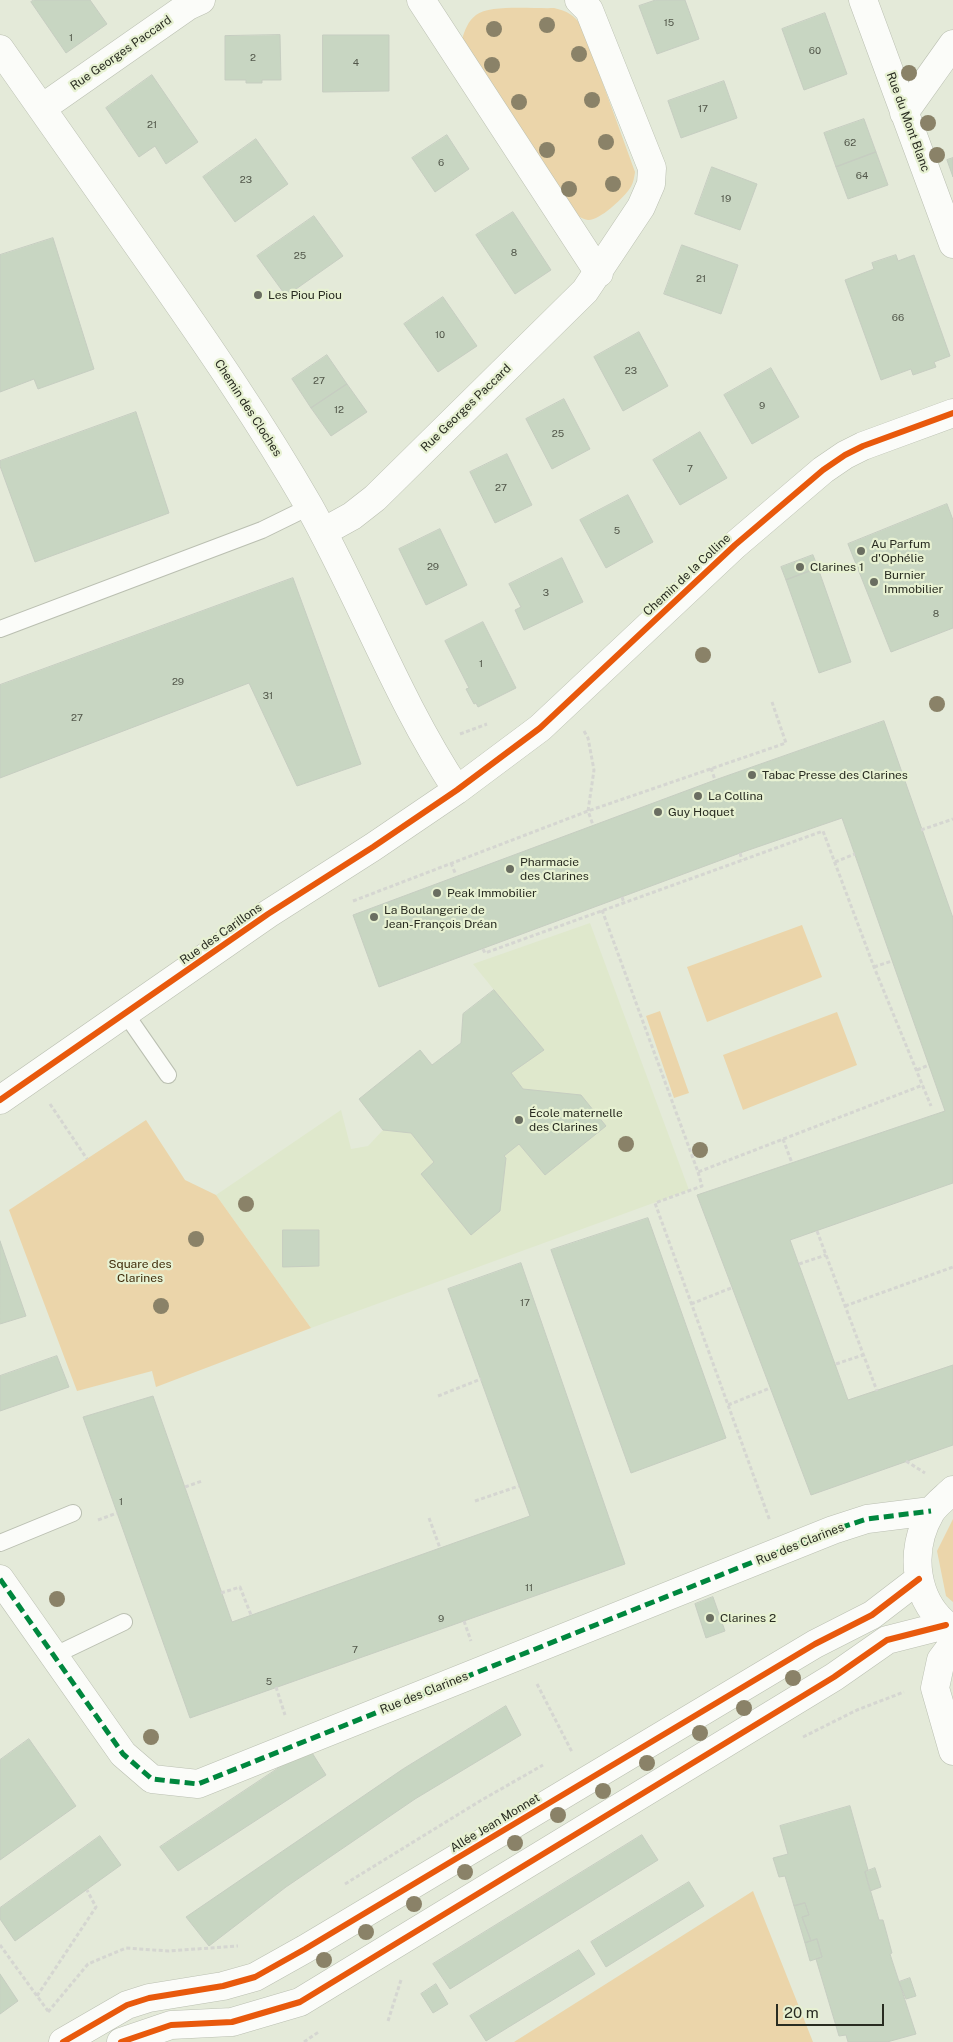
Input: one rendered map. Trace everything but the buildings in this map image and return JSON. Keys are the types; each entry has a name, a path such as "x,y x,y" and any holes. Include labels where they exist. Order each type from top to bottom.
{"street":[{"name":"Rue Georges Paccard","path":"42,108 188,6 201,0"},
{"path":"421,0 599,273"},
{"name":"Rue Georges Paccard","path":"323,532 352,516 374,498 585,292 641,207 651,184 652,168 589,10 579,0"},
{"name":"Rue du Mont Blanc","path":"863,0 953,244"},
{"path":"904,113 953,44"},
{"name":"Chemin des Cloches","path":"0,49 199,332 247,404 323,532 419,724 457,790"},
{"name":"Chemin de la Colline","path":"457,790 540,728 735,545 823,470 845,455 870,443 953,413"},
{"name":"Rue des Carillons","path":"0,1100 275,910 457,790"},
{"path":"951,1633 928,1604 919,1579 917,1566 918,1548 932,1511 953,1490"},
{"name":"Rue des Clarines","path":"0,1579 123,1754 152,1779 198,1784 833,1530 867,1519 932,1511"},
{"name":"Allée Jean Monnet","path":"63,2042 127,2005 149,1998 223,1986 255,1977 815,1644 872,1615 919,1579"},
{"path":"951,1633 941,1660 935,1688 953,1751"},
{"path":"121,2042 171,2025 232,2022 300,2002 834,1677 887,1640 951,1633"}],"lane":[{"path":"0,629 262,530 309,507"},
{"path":"126,1013 168,1075"},
{"path":"0,1543 73,1513"},
{"path":"54,1656 124,1622"}],"path":[{"path":"346,903 588,811 786,742 772,702"},
{"path":"588,738 594,770 588,811 593,825"},
{"path":"711,768 715,780"},
{"path":"921,830 953,819"},
{"path":"483,950 485,953 823,831 874,967 931,1106"},
{"path":"740,853 742,860"},
{"path":"835,862 855,854"},
{"path":"451,864 456,875"},
{"path":"622,897 624,903"},
{"path":"602,910 702,1186 654,1203 781,1552"},
{"path":"874,967 892,961"},
{"path":"917,1070 929,1065"},
{"path":"33,1078 87,1159"},
{"path":"698,1172 923,1085"},
{"path":"783,1139 792,1163"},
{"path":"817,1230 877,1391"},
{"path":"799,1264 826,1255"},
{"path":"845,1306 953,1267"},
{"path":"691,1304 731,1288"},
{"path":"836,1364 863,1355"},
{"path":"438,1396 480,1379"},
{"path":"728,1405 770,1388"},
{"path":"185,1488 202,1481"},
{"path":"475,1500 519,1486"},
{"path":"429,1518 440,1548"},
{"path":"221,1593 240,1587 251,1615"},
{"path":"522,1654 588,1780"},
{"path":"857,1710 900,1693 935,1688"},
{"path":"563,1754 580,1745"},
{"path":"339,1888 480,1801 546,1764"},
{"path":"37,1996 96,1907 87,1890"},
{"path":"0,1945 48,2011"},
{"path":"43,2019 88,1964 126,1948 168,1951 245,1945"},
{"path":"388,2021 402,1974"}],"shaded area":[{"name":"École maternelle des Clarines","path":"590,923 689,1190 311,1328 216,1195 341,1110 351,1149 368,1146 383,1130 359,1099 420,1050 432,1065 461,1043 463,1014 494,990 473,964"}],"green space":[{"path":"554,8 570,14 582,26 635,172 634,180 625,195 610,209 598,217 588,220 571,211 462,39 471,20 476,15 491,9"},
{"path":"802,925 822,977 707,1022 687,967"},
{"path":"660,1011 689,1093 674,1098 646,1016"},
{"path":"837,1012 857,1065 743,1110 723,1055"},
{"name":"Square des Clarines","path":"146,1120 185,1180 216,1195 311,1328 156,1387 152,1371 77,1391 9,1210"},
{"path":"953,1519 953,1602 946,1596 937,1551"},
{"path":"753,1891 813,2042 514,2042"}],"marked path":[{"path":"0,1579 123,1754 152,1779 198,1784 833,1530 867,1519 931,1511"}],"cycle path":[{"path":"0,1100 268,914 373,847 457,790 540,728 735,545 823,470 845,455 863,446 953,413"},
{"path":"63,2042 127,2005 149,1998 223,1986 255,1977 815,1644 872,1615 919,1579"},
{"path":"121,2042 171,2025 232,2022 300,2002 834,1677 887,1640 946,1625"}],"place":[{"name":"Les Piou Piou","path":"258,295"},
{"name":"Au Parfum d'Ophélie","path":"861,551"},
{"name":"Clarines 1","path":"800,567"},
{"name":"Burnier Immobilier","path":"874,582"},
{"name":"Tabac Presse des Clarines","path":"752,775"},
{"name":"La Collina","path":"698,796"},
{"name":"Guy Hoquet","path":"658,812"},
{"name":"Pharmacie des Clarines","path":"510,869"},
{"name":"Peak Immobilier","path":"437,893"},
{"name":"La Boulangerie de Jean-François Dréan","path":"374,917"},
{"name":"École maternelle des Clarines","path":"519,1120"},
{"name":"Clarines 2","path":"710,1618"}]}
